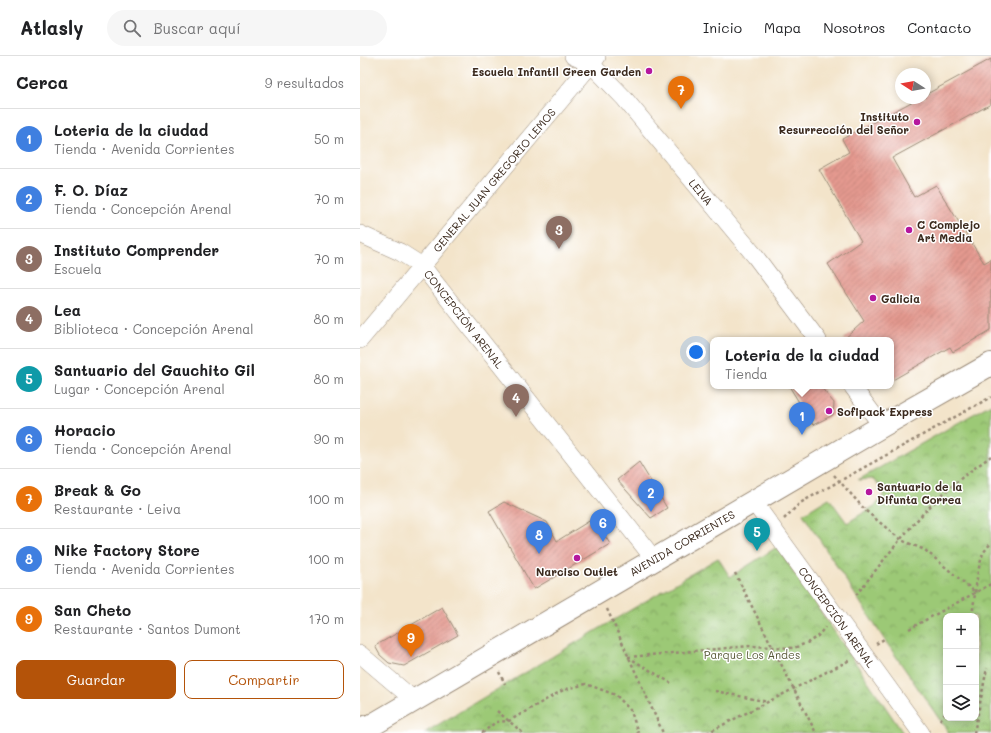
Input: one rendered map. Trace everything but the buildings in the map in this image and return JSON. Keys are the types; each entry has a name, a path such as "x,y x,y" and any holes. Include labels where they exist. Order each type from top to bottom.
{"main road":[{"name":"AVENIDA CORRIENTES","path":"368,729 414,700 606,602 654,560 821,461 991,364"}],"street":[{"name":"LEIVA","path":"573,56 594,60 755,256 816,337"},
{"name":"GENERAL JUAN GREGORIO LEMOS","path":"360,340 594,60"},
{"name":"CONCEPCIÓN ARENAL","path":"360,234 400,252 422,266 654,560"},
{"path":"854,389 882,426"},
{"name":"CONCEPCIÓN ARENAL","path":"753,502 921,733"},
{"path":"360,654 414,700"}],"path":[{"path":"773,530 800,503 991,397"},
{"path":"856,596 932,504 952,486 991,456"},
{"path":"821,461 866,511 901,540 925,550 975,592"},
{"path":"972,613 978,570 983,553 991,543"},
{"path":"735,573 816,733"},
{"path":"908,629 991,584"},
{"path":"600,613 606,602"},
{"path":"606,602 628,657 663,733"},
{"path":"628,657 750,646 794,648 809,642 819,635 828,622"},
{"path":"707,733 863,652 884,639"},
{"path":"628,657 671,683"},
{"path":"974,733 987,668"},
{"path":"493,677 500,673"},
{"path":"482,733 496,722 509,721 563,690 586,684 616,695 631,711 638,733"},
{"path":"715,691 768,702"},
{"path":"498,711 523,733"},
{"path":"940,720 943,716"}],"green space":[{"path":"991,404 991,733 949,733 884,639 803,514 829,498 847,523 876,505 884,495 879,485 872,479 858,480"},
{"name":"Parque Los Andes","path":"777,547 903,733 424,733 718,558 730,577"}],"place":[{"name":"Escuela Infantil Green Garden","path":"649,71"},
{"name":"Break & Go","path":"681,109"},
{"name":"Instituto Resurrección del Señor","path":"917,122"},
{"name":"C Complejo Art Media","path":"909,230"},
{"name":"Instituto Comprender","path":"559,249"},
{"name":"Galicia","path":"873,298"},
{"name":"Sofipack Express","path":"829,411"},
{"name":"Lea","path":"516,417"},
{"name":"Loteria de la ciudad","path":"802,435"},
{"name":"Santuario de la Difunta Correa","path":"869,492"},
{"name":"F. O. Díaz","path":"651,512"},
{"name":"Horacio","path":"603,542"},
{"name":"Santuario del Gauchito Gil","path":"757,551"},
{"name":"Nike Factory Store","path":"539,554"},
{"name":"Narciso Outlet","path":"577,558"},
{"name":"San Cheto","path":"411,657"}]}
